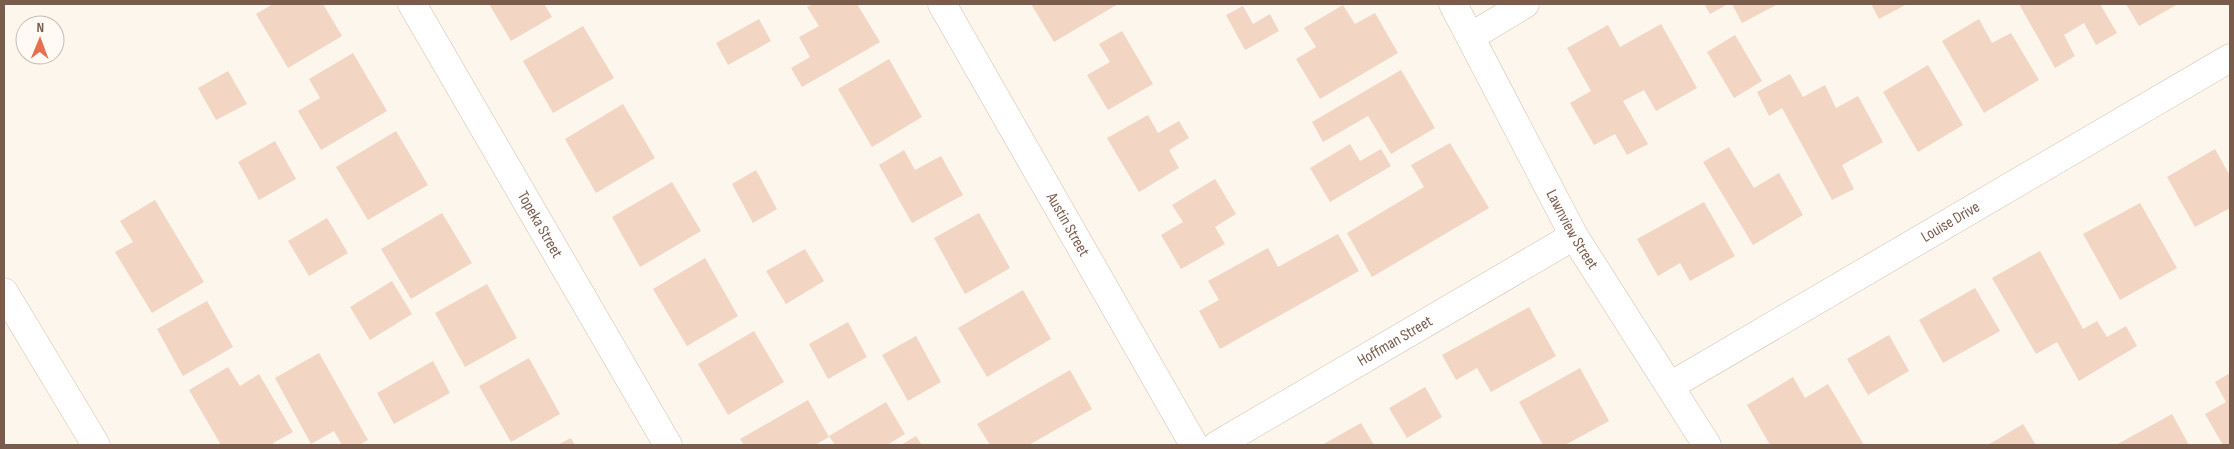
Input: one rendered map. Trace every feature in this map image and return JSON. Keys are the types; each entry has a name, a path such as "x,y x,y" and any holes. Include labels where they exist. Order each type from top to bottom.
{"street":[{"name":"Topeka Street","path":"412,4 668,445"},
{"name":"Austin Street","path":"942,4 1194,445"},
{"name":"Lawnview Street","path":"1453,4 1472,36 1574,236 1707,445"},
{"path":"1472,36 1526,4"},
{"name":"Louise Drive","path":"1670,386 2230,58"},
{"name":"Hoffman Street","path":"1217,445 1574,236"},
{"path":"4,292 96,445"}],"building":[{"path":"273,4 323,4 342,36 288,68 256,14"},
{"path":"489,4 544,4 552,17 511,41"},
{"path":"813,4 857,4 880,42 802,87 791,68 810,57 799,37 819,26 807,7"},
{"path":"1031,4 1118,4 1054,42"},
{"path":"1704,4 1728,4 1710,14"},
{"path":"1732,4 1778,4 1742,23"},
{"path":"1871,4 1907,4 1879,19"},
{"path":"2019,4 2100,4 2117,33 2096,45 2084,23 2064,35 2075,56 2055,68"},
{"path":"2126,4 2178,4 2139,26"},
{"path":"1343,5 1355,24 1375,13 1398,53 1320,99 1296,59 1316,47 1304,28"},
{"path":"1243,6 1253,24 1270,14 1279,31 1245,50 1226,15"},
{"path":"759,19 771,41 728,65 716,43"},
{"path":"1979,19 1992,43 2011,33 2039,80 1984,113 1942,41"},
{"path":"1661,24 1697,88 1656,111 1644,90 1623,101 1648,144 1627,155 1615,134 1594,145 1570,103 1591,91 1567,48 1608,25 1620,47"},
{"path":"583,26 614,78 553,113 523,61"},
{"path":"1122,31 1153,84 1108,110 1087,75 1110,62 1099,44"},
{"path":"1735,35 1762,81 1734,98 1707,52"},
{"path":"353,53 387,111 321,150 298,111 320,98 309,79"},
{"path":"889,59 922,117 872,147 838,89"},
{"path":"1928,65 1963,125 1918,152 1883,92"},
{"path":"1401,70 1435,128 1391,154 1368,116 1323,142 1312,122"},
{"path":"228,71 247,104 216,120 198,88"},
{"path":"1790,74 1803,97 1825,85 1836,108 1858,96 1883,142 1842,165 1854,189 1832,200 1782,108 1769,116 1757,92"},
{"path":"623,104 655,158 596,193 565,139"},
{"path":"1148,115 1158,133 1179,121 1189,138 1169,150 1179,168 1139,192 1107,138"},
{"path":"396,131 428,185 368,220 336,167"},
{"path":"275,141 296,179 259,200 238,162"},
{"path":"1450,143 1489,208 1372,277 1347,233 1424,187 1411,165"},
{"path":"1350,144 1360,161 1381,149 1391,166 1330,202 1310,168"},
{"path":"1729,147 1754,188 1779,173 1803,215 1753,245 1703,162"},
{"path":"2215,149 2230,176 2230,208 2195,227 2167,177"},
{"path":"904,150 915,170 941,156 963,195 912,223 879,165"},
{"path":"756,170 777,209 753,223 732,184"},
{"path":"1215,179 1236,214 1215,227 1225,244 1181,269 1161,235 1183,222 1172,205"},
{"path":"672,182 701,231 640,267 612,217"},
{"path":"155,200 204,282 152,313 115,252 133,242 120,221"},
{"path":"1704,202 1735,256 1690,281 1680,263 1658,276 1637,239"},
{"path":"2140,203 2177,268 2120,300 2083,234"},
{"path":"442,213 472,263 411,299 381,249"},
{"path":"979,213 1010,268 965,294 934,238"},
{"path":"327,218 348,253 309,276 288,241"},
{"path":"1338,234 1359,271 1220,349 1199,311 1219,300 1208,281 1268,248 1278,267"},
{"path":"805,249 824,281 786,304 766,271"},
{"path":"2040,251 2083,329 2097,321 2107,337 2126,326 2137,346 2079,381 2057,342 2036,354 1992,278"},
{"path":"705,258 738,316 687,346 653,289"},
{"path":"392,281 412,314 370,340 350,307"},
{"path":"487,284 517,338 465,367 435,313"},
{"path":"1975,288 2000,331 1943,363 1919,320"},
{"path":"1023,290 1051,339 987,377 958,328"},
{"path":"207,301 233,347 183,376 157,329"},
{"path":"1529,307 1556,356 1491,392 1477,368 1456,380 1442,355"},
{"path":"848,322 867,357 828,379 809,344"},
{"path":"754,331 784,382 728,415 698,364"},
{"path":"1889,335 1909,371 1868,395 1847,359"},
{"path":"916,336 941,382 908,401 882,355"},
{"path":"319,353 368,440 359,445 342,445 334,431 311,444 275,378"},
{"path":"529,358 560,414 511,442 479,386"},
{"path":"433,361 450,393 394,424 377,393"},
{"path":"228,367 240,386 259,374 293,432 273,443 274,445 221,445 189,390"},
{"path":"1580,368 1609,421 1565,445 1543,445 1519,402"},
{"path":"1070,370 1092,409 1029,445 990,445 977,424"},
{"path":"2230,373 2230,445 2223,445 2205,414 2226,402 2215,382"},
{"path":"1793,377 1805,398 1828,384 1864,445 1770,445 1747,405"},
{"path":"1425,387 1442,417 1407,438 1389,408"},
{"path":"808,400 829,437 815,445 744,445 740,439"},
{"path":"886,402 905,434 887,445 835,445 829,436"},
{"path":"2172,414 2189,445 2116,445"},
{"path":"1361,423 1374,445 1322,445"},
{"path":"2023,424 2036,445 1988,445"},
{"path":"916,436 922,445 901,445"},
{"path":"571,438 575,445 557,445"}]}
